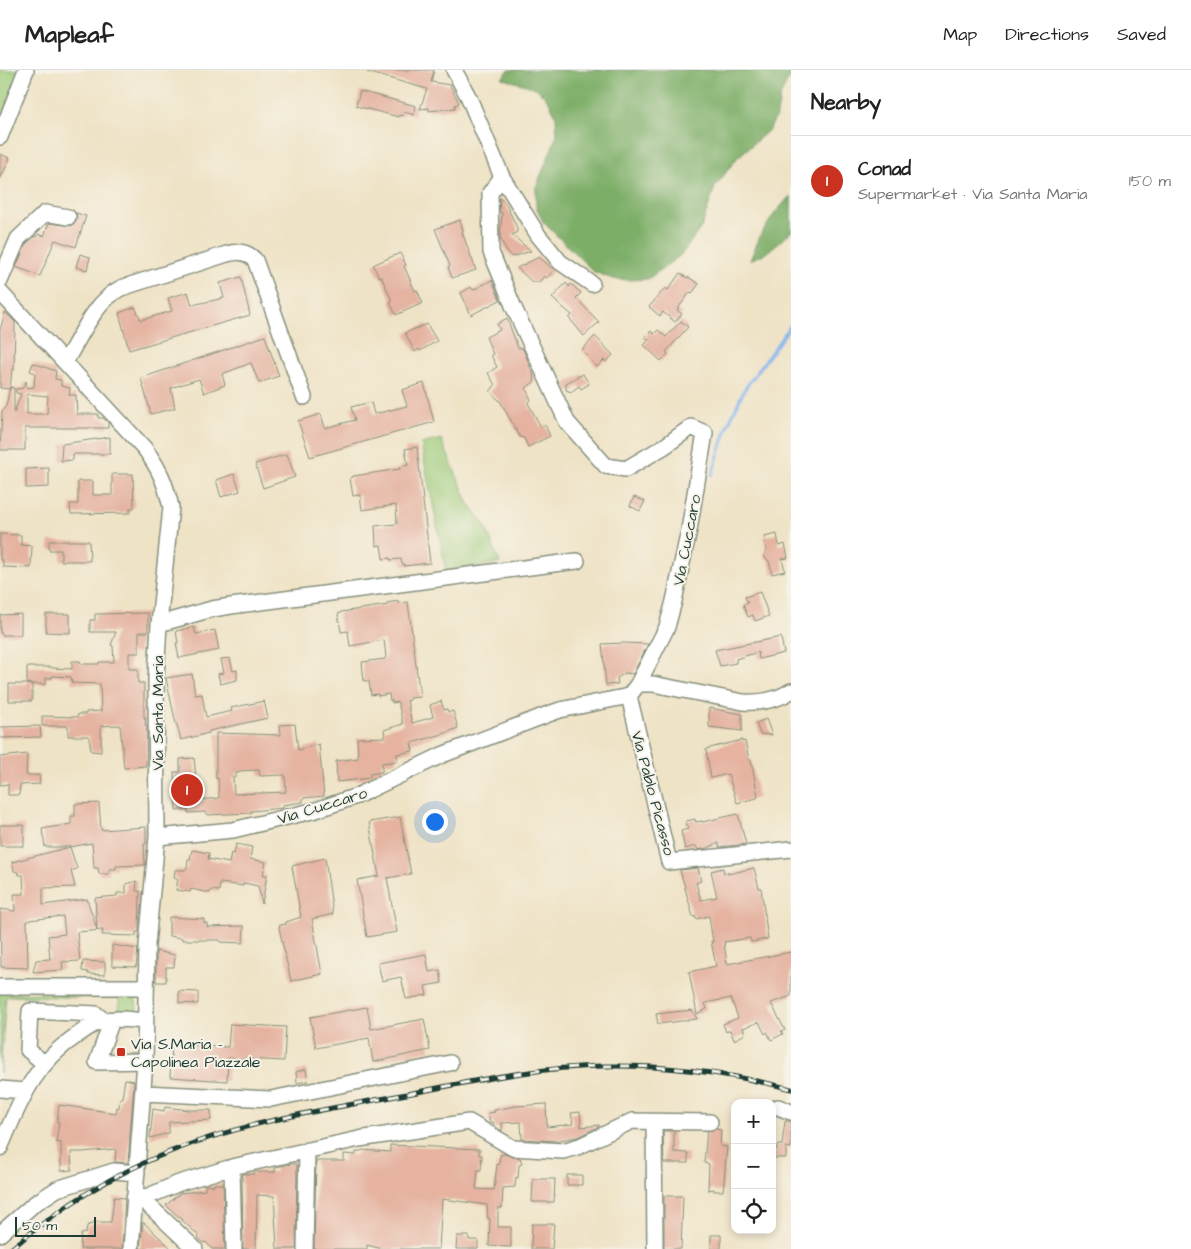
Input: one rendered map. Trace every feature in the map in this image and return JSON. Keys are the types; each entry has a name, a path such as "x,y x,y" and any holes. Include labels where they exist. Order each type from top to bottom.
{"street":[{"path":"0,137 26,70"},
{"path":"454,70 469,98 502,177 538,235 560,262 592,284"},
{"name":"Via Cuccaro","path":"157,837 233,830 316,810 357,796 442,755 546,715 633,690 667,627 688,530 705,433 691,427 665,446 626,469 606,466 567,422 514,308 491,252 490,193 502,177"},
{"path":"0,281 18,239 45,213 68,217"},
{"path":"65,362 100,304 113,292 227,254 244,252 250,254 255,260 304,397"},
{"name":"Via Santa Maria","path":"0,292 128,428 160,470 171,507 159,624 156,678 157,837 147,945 145,1061 137,1173 138,1198 131,1249"},
{"path":"159,624 212,609 231,606 577,561"},
{"path":"633,690 653,684 724,699 750,702 769,701 791,691"},
{"name":"Via Pablo Picasso","path":"633,690 669,862 791,849"},
{"path":"0,987 146,987"},
{"path":"45,1064 28,1050 30,1011 96,1014 108,1020"},
{"path":"0,1148 25,1091 63,1044 91,1026 108,1020 145,1021"},
{"path":"108,1020 97,1062 145,1061"},
{"path":"143,1093 271,1099 450,1063"},
{"path":"0,1089 25,1091"},
{"path":"195,1249 138,1198 232,1166 359,1139 469,1122 513,1148 563,1151 580,1146 632,1121 710,1122"},
{"path":"654,1122 655,1249"},
{"path":"305,1249 307,1150"},
{"path":"232,1166 234,1249"},
{"path":"0,1234 34,1204 57,1189 114,1171 137,1173"}],"green space":[{"path":"0,70 23,70 0,129"},
{"path":"509,70 791,70 791,79 787,81 780,97 777,115 769,130 737,158 715,187 702,226 682,254 648,279 631,280 613,279 594,272 543,222 536,206 536,187 557,135 556,117 549,101 536,88 502,78"},
{"path":"791,195 791,232 766,253 750,260 761,234 775,213"},
{"path":"441,439 468,502 486,528 500,563 446,571 421,444"},
{"path":"0,993 127,994 135,996 137,1009 125,1016 119,1013 119,998 6,996 0,1073"}],"building":[{"path":"367,70 434,70 431,82 450,85 459,103 455,105 455,108 429,111 429,108 420,109 427,89 367,72"},
{"path":"360,91 416,106 414,115 404,112 403,116 399,115 399,117 356,106"},
{"path":"0,154 10,158 0,180"},
{"path":"499,198 505,202 517,228 517,232 512,235 531,251 512,257 507,252 500,238 502,213 500,212"},
{"path":"76,213 86,216 76,247 55,240 40,276 16,267 26,244 38,234 44,236 49,223 72,226 77,219"},
{"path":"460,220 462,232 476,270 452,278 448,267 450,266 435,229"},
{"path":"400,253 415,291 417,290 423,303 396,315 381,276 379,277 373,265"},
{"path":"80,254 90,257 87,270 76,267"},
{"path":"539,257 554,270 547,278 544,276 539,282 532,282 517,268"},
{"path":"680,273 699,284 692,293 690,292 677,310 682,314 675,322 663,312 660,316 649,307 665,288 668,290"},
{"path":"241,277 250,315 129,350 119,313 135,307 141,320 172,311 168,298 188,292 192,305 224,298 220,283"},
{"path":"492,280 500,300 471,315 461,293 471,287 473,290"},
{"path":"566,283 569,287 571,284 581,293 576,298 599,322 584,336 569,318 572,315 552,298"},
{"path":"5,312 15,322 14,370 12,370 10,389 0,388 0,330"},
{"path":"507,318 518,348 522,348 524,351 534,376 535,381 526,388 531,400 528,403 541,427 545,425 550,436 528,447 524,438 520,437 500,401 490,392 495,385 488,373 497,367 491,355 493,354 486,337 500,330 497,324"},
{"path":"681,321 688,327 666,352 668,354 661,361 644,345 649,340 645,337 651,331 654,334 658,330 666,337"},
{"path":"427,324 437,341 415,352 405,333"},
{"path":"265,336 279,376 259,383 251,363 222,374 225,385 204,393 199,379 171,388 175,408 151,414 141,378"},
{"path":"595,336 613,355 597,367 582,350"},
{"path":"33,363 56,371 55,379 61,380 61,386 70,388 69,395 76,395 77,414 98,414 98,418 103,418 108,422 108,428 25,428 25,450 0,450 2,411 6,406 10,387 14,388 14,413 21,394 16,393 16,389 23,388 26,381 27,388 34,387 35,373 30,371","holes":["27,394 48,396 47,414 27,414"]},
{"path":"583,374 589,384 581,389 579,386 571,392 566,390 566,383"},
{"path":"424,383 434,422 310,457 298,421 321,414 325,428 355,420 351,407 371,402 374,414 407,406 402,390"},
{"path":"110,437 110,454 73,454 73,460 61,461 62,444"},
{"path":"417,447 430,563 404,566 401,559 383,559 381,545 376,546 375,526 397,524 396,505 362,510 360,495 353,496 350,478 400,469 399,467 408,465 405,449"},
{"path":"287,454 295,477 263,488 255,464"},
{"path":"49,468 49,487 26,488 26,469"},
{"path":"112,474 133,474 134,508 130,508 130,513 71,514 70,504 78,504 78,481 93,481 93,495 112,495"},
{"path":"234,474 240,491 221,497 216,480"},
{"path":"634,497 645,501 640,511 630,506"},
{"path":"0,534 21,535 21,545 32,546 31,568 3,567 3,560 0,560"},
{"path":"777,534 779,546 785,544 788,558 782,559 785,571 772,574 769,561 764,557 766,549 764,537"},
{"path":"49,541 89,541 90,561 61,561 61,550 49,550"},
{"path":"760,592 769,616 755,621 753,615 748,617 743,605 748,603 745,597"},
{"path":"398,601 398,603 408,602 420,697 410,698 407,701 412,723 433,717 430,705 441,701 444,710 447,709 448,712 453,711 458,728 411,743 413,751 397,754 397,761 382,763 382,772 370,774 370,778 337,782 336,761 358,758 357,738 385,737 384,730 403,724 398,702 392,703 389,694 371,695 369,681 364,681 362,662 385,659 384,640 350,646 348,631 341,632 338,614 388,605 387,603"},
{"path":"148,613 148,632 139,632 139,653 129,653 129,669 138,669 138,683 144,683 144,718 146,717 145,725 147,725 146,766 124,768 120,725 101,726 101,752 91,751 89,736 68,736 68,726 42,726 42,716 77,717 78,714 86,714 86,712 101,711 100,684 72,683 71,677 52,676 52,678 46,678 46,684 27,684 27,667 72,669 72,661 80,661 81,664 114,662 113,646 111,645 116,632 90,632 90,620 95,620 95,614"},
{"path":"21,614 21,635 2,635 0,633 0,615"},
{"path":"46,614 70,614 70,633 46,632"},
{"path":"194,627 196,634 215,630 219,650 179,658 176,631"},
{"path":"781,637 784,653 759,659 758,652 736,659 736,663 720,666 715,650"},
{"path":"602,644 648,644 633,674 625,673 617,678 618,684 606,685"},
{"path":"230,658 233,671 237,670 237,680 220,684 218,674 224,673 221,659"},
{"path":"192,674 195,695 202,694 206,717 232,711 231,708 264,701 268,718 209,731 209,733 181,740 166,678"},
{"path":"9,684 32,684 32,701 9,701"},
{"path":"709,708 742,714 742,731 709,727"},
{"path":"766,719 772,735 760,734 756,723"},
{"path":"295,724 298,750 319,744 324,796 303,798 303,802 283,805 283,808 251,811 251,813 207,815 205,812 188,813 188,810 176,810 174,772 180,772 180,759 194,758 198,800 219,798 218,778 216,779 216,733 281,735 280,725","holes":["259,770 260,776 285,775 286,792 234,794 233,777 236,777 236,773 239,773 239,771"]},
{"path":"40,726 41,737 0,738 0,727"},
{"path":"742,740 742,742 745,741 749,760 751,760 758,796 757,798 737,803 728,774 711,778 706,749"},
{"path":"27,754 26,775 39,775 40,784 20,785 19,795 8,795 8,784 0,785 0,757"},
{"path":"99,803 101,830 146,827 146,844 144,844 145,865 116,866 116,869 109,869 109,874 99,874 98,868 94,868 92,843 70,847 45,847 42,829 71,824 71,816 75,816 75,804"},
{"path":"738,814 746,844 719,847 719,843 698,850 696,846 685,849 681,831 688,829 686,821 695,819 696,822 702,822"},
{"path":"400,817 411,874 387,878 397,932 367,937 357,880 379,876 369,822"},
{"path":"0,825 24,825 24,846 0,846"},
{"path":"236,844 252,847 250,859 266,862 263,875 267,875 262,904 258,886 244,883 243,886 220,883 219,891 211,890 210,893 191,889 190,892 176,890 178,879 174,878 175,870 185,870 187,868 192,850 209,853 208,859 229,863 231,853 234,854"},
{"path":"70,847 77,869 71,871 75,887 43,888 43,905 87,899 97,930 95,898 117,896 117,893 126,893 126,884 137,881 136,891 140,891 139,932 136,932 136,936 102,935 103,930 77,932 80,961 62,962 63,970 33,972 36,960 50,959 48,936 65,934 63,916 29,920 27,922 28,968 1,967 0,909 15,911 14,894 24,894 23,875 19,875 18,872 14,871 12,862"},
{"path":"325,858 333,914 312,919 322,974 291,981 279,928 280,925 286,924 286,922 301,917 292,866"},
{"path":"698,868 701,881 696,883 701,900 717,897 711,871 723,868 724,873 728,872 728,874 754,868 759,888 761,888 768,939 751,942 750,938 724,942 727,964 791,952 791,996 771,1003 785,1030 781,1031 783,1034 771,1040 767,1032 765,1034 759,1022 743,1028 745,1034 734,1040 730,1030 726,1032 723,1024 738,1018 731,998 705,1003 707,1009 697,1014 689,972 716,966 709,916 696,919 695,916 693,917 680,870"},
{"path":"169,917 204,919 207,927 244,926 243,943 220,942 220,940 182,940 182,938 169,936"},
{"path":"112,945 138,949 136,967 112,966"},
{"path":"156,951 175,955 174,967 166,967 166,982 156,982"},
{"path":"426,954 429,972 440,970 442,983 425,986 427,995 406,999 401,977 382,981 378,963"},
{"path":"83,961 105,962 105,975 88,974 88,972 82,971"},
{"path":"179,991 198,992 198,1004 179,1003"},
{"path":"367,1007 371,1029 424,1019 430,1050 373,1062 369,1038 316,1048 310,1017"},
{"path":"692,1010 697,1019 658,1024 656,1014"},
{"path":"230,1024 286,1027 284,1061 228,1058 227,1081 170,1077 172,1044 228,1047"},
{"path":"306,1069 308,1081 297,1083 296,1072"},
{"path":"125,1079 134,1081 128,1163 115,1162 116,1149 71,1152 72,1170 61,1171 61,1143 56,1142 59,1105 116,1113 117,1107 119,1108 120,1098 122,1098"},
{"path":"546,1104 547,1127 573,1124 571,1113 580,1112 581,1127 599,1125 599,1127 577,1137 555,1141 522,1139 521,1122 502,1123 502,1131 494,1126 493,1122 490,1123 488,1113 495,1112 494,1110"},
{"path":"165,1107 211,1110 211,1120 169,1122 169,1133 150,1138 153,1109 164,1111"},
{"path":"785,1121 791,1121 791,1148 786,1147 786,1158 776,1158 777,1145 782,1145"},
{"path":"721,1130 720,1146 727,1147 723,1191 708,1190 709,1164 704,1163 707,1131"},
{"path":"663,1131 674,1131 674,1152 688,1153 688,1163 664,1163"},
{"path":"390,1145 479,1149 479,1155 482,1155 481,1170 478,1170 476,1189 494,1190 500,1155 505,1154 520,1158 522,1164 519,1165 515,1187 503,1188 502,1208 498,1208 498,1227 511,1227 511,1247 489,1246 490,1219 488,1219 487,1205 442,1199 439,1249 382,1249 367,1245 367,1249 314,1249 316,1161 344,1161 344,1154 356,1155 356,1152 362,1150 390,1152"},
{"path":"297,1164 296,1249 277,1249 274,1196 257,1195 256,1249 243,1249 242,1174 275,1172 275,1167"},
{"path":"567,1175 582,1175 582,1185 567,1185"},
{"path":"533,1179 555,1179 554,1202 532,1202"},
{"path":"214,1184 223,1184 225,1249 212,1249 206,1242 204,1243 198,1238 199,1236 166,1205 180,1193 205,1190 205,1185 214,1186"},
{"path":"664,1196 683,1196 681,1249 664,1249"},
{"path":"114,1197 125,1198 122,1249 80,1249 81,1234 86,1233 87,1226 95,1222 111,1222"},
{"path":"143,1222 172,1249 140,1249"},
{"path":"532,1224 554,1224 552,1249 531,1249"},
{"path":"711,1235 721,1235 721,1249 711,1249"},
{"path":"457,1236 469,1236 469,1240 478,1240 478,1249 456,1249"}],"waterway":[{"path":"712,475 728,425 744,390 791,325"}],"railway":[{"path":"11,1249 67,1206 128,1170 198,1141 253,1125 308,1113 497,1077 576,1067 627,1066 698,1071 768,1083 791,1089"}],"place":[{"name":"Conad","path":"187,790"},
{"name":"Via S.Maria - Capolinea Piazzale","path":"121,1052"}]}
